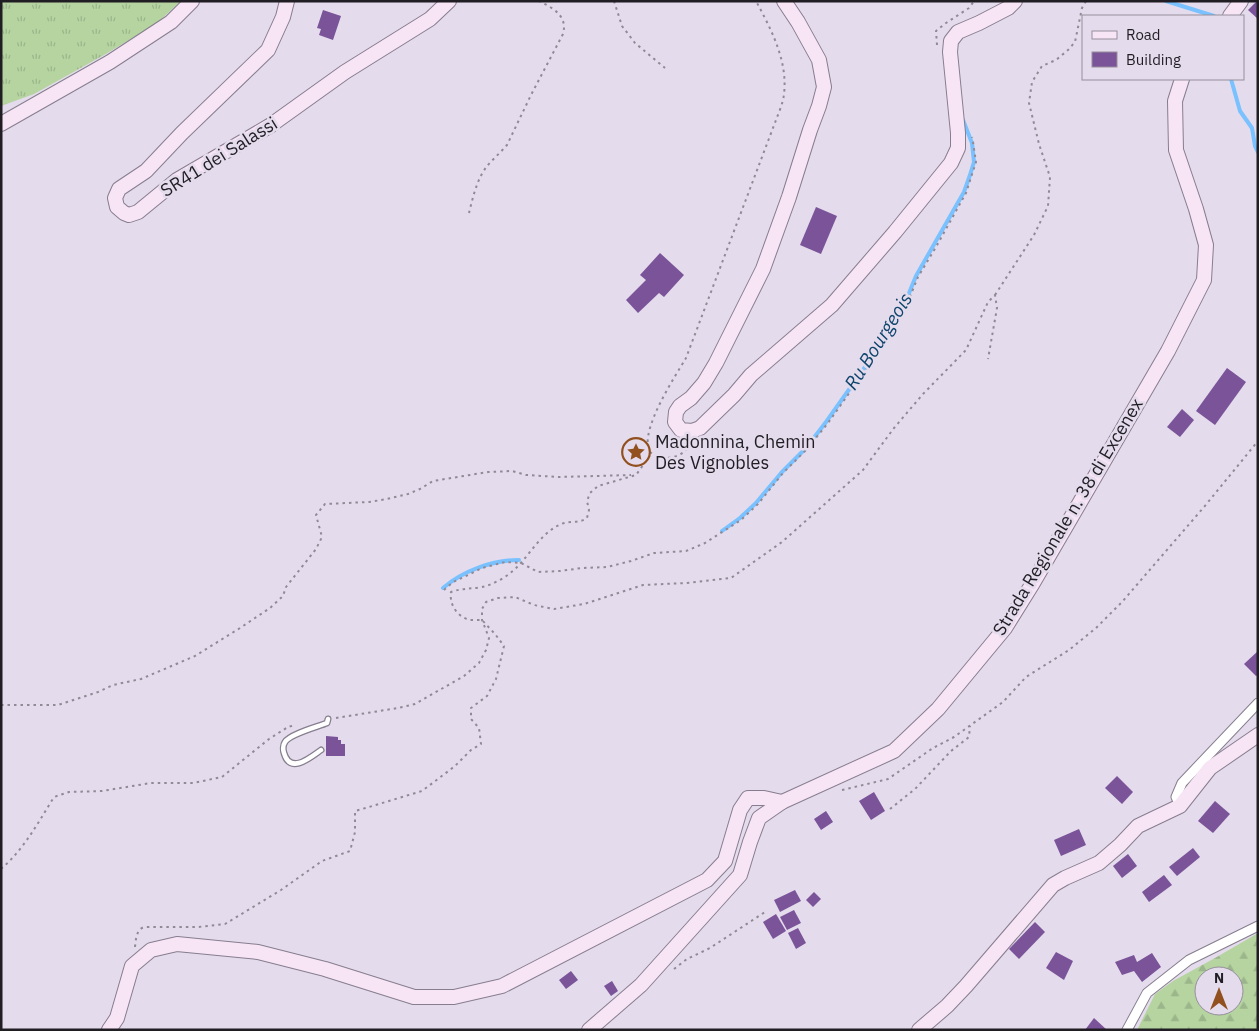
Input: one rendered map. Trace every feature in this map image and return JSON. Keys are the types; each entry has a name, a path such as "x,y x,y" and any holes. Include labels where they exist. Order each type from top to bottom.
{"main road":[{"path":"1,124 110,62 171,22 192,1"},
{"name":"SR41 dei Salassi","path":"287,1 284,17 268,50 182,133 146,171 119,189 116,193 115,203 120,211 129,215 138,212 176,180 271,125 345,72 430,18 449,1"},
{"path":"784,1 819,60 824,86 821,100 763,269 704,383 676,412 675,422 681,430 692,431 700,428 734,395 751,375 832,305 951,163 958,148 950,52 951,41 958,32 1008,8 1015,1"},
{"path":"1231,15 1241,1"},
{"name":"Strada Regionale n. 38 di Excenex","path":"589,1030 641,985 740,875 759,818 782,802 894,751 938,709 1005,628 1168,351 1204,280 1206,245 1176,150 1175,100 1182,80"},
{"path":"919,1030 947,1006 966,986 1053,885 1100,863 1138,826 1180,806 1210,768 1258,734"},
{"path":"109,1030 117,1018 132,966 151,950 177,944 258,952 325,969 414,996 454,997 502,986 706,880 726,861 740,810 748,798 764,798 782,802"}],"street":[{"path":"1180,806 1176,797 1182,782 1258,703"},
{"path":"1127,1030 1147,993 1189,960 1258,926"}],"lane":[{"path":"321,750 302,762 295,764 288,761 284,756 283,748 284,742 292,736 327,723 328,719"}],"path":[{"path":"469,213 478,182 487,166 507,145 564,34 564,19 556,11 539,1"},
{"path":"614,1 622,26 635,43 665,68"},
{"path":"681,430 689,442 688,447 682,454 669,458 651,454 648,448 648,441 654,417 686,358 773,129 784,95 784,74 780,54 770,28 756,1"},
{"path":"328,719 415,704 464,676 479,663 486,650 489,638 482,620 482,609 486,602 498,598 514,597 534,605 554,609 584,604 643,585 731,578 782,542 864,470 905,414 966,350 988,302 995,295 1034,235 1048,206 1050,177 1039,144 1029,103 1032,82 1042,66 1056,60 1074,42 1082,8 1086,1"},
{"path":"444,590 454,582 482,568 505,562 522,563 538,572 560,571 607,567 654,553 686,551 705,543 741,520 758,504 783,473 807,449 872,361 906,304 918,277 966,193 976,162 974,142 971,135"},
{"path":"988,359 997,308 995,295"},
{"path":"836,791 888,779 933,748 970,726 1003,702 1026,677 1069,650 1096,628 1122,602 1168,549 1258,441"},
{"path":"132,966 140,928 167,926 198,927 224,924 281,890 322,861 350,851 355,832 355,810 370,808 422,791 455,766 471,750 481,744 478,728 470,719 471,708 487,696 496,680 504,646 496,634 482,620 468,620 461,616 452,605 451,592 460,588 480,587 502,579 511,573 546,535 558,526 568,522 582,522 588,518 587,500 590,493 598,486 636,475 651,454"},
{"path":"1,705 58,705 113,685 141,679 195,656 270,608 283,596 286,587 316,549 322,537 316,515 325,504 388,499 408,494 433,482 488,472 512,470 526,475 559,477 636,475"},
{"path":"1,869 13,859 33,832 54,797 69,792 102,791 151,783 193,784 222,777 269,738 288,727 301,723"},
{"path":"890,809 915,788 951,751 969,736 970,726"},
{"path":"672,970 765,912"}],"green space":[{"path":"1,1 181,1 156,24 104,55 34,94 1,106"},
{"path":"1258,933 1258,1030 1137,1030 1155,994 1194,970 1194,1016 1244,1016 1244,966 1200,966"}],"building":[{"path":"1258,1 1258,19 1248,10"},
{"path":"323,10 341,16 333,40 319,35 321,29 317,28"},
{"path":"816,207 837,216 821,254 800,245"},
{"path":"660,253 684,275 664,297 659,293 638,313 626,300 646,280 640,275"},
{"path":"1227,368 1246,382 1215,425 1196,411"},
{"path":"1182,409 1194,420 1180,437 1167,427"},
{"path":"1258,651 1258,675 1256,676 1244,664"},
{"path":"326,736 338,737 338,740 341,740 341,744 345,744 345,756 326,756"},
{"path":"1117,776 1133,792 1122,804 1105,788"},
{"path":"874,792 885,811 871,820 859,801"},
{"path":"1215,801 1230,814 1213,833 1198,821"},
{"path":"826,811 833,822 821,830 814,819"},
{"path":"1079,829 1086,845 1061,856 1054,840"},
{"path":"1193,848 1200,857 1177,876 1169,867"},
{"path":"1128,854 1137,866 1122,878 1113,866"},
{"path":"1164,875 1172,885 1149,902 1142,892"},
{"path":"795,890 801,901 780,912 774,900"},
{"path":"814,892 821,899 813,907 806,900"},
{"path":"794,910 801,923 787,930 780,917"},
{"path":"776,914 786,931 773,939 763,922"},
{"path":"1035,922 1045,932 1019,959 1009,949"},
{"path":"798,928 806,943 796,949 788,933"},
{"path":"1056,952 1073,961 1064,980 1046,968"},
{"path":"1152,953 1161,967 1142,982 1134,971 1122,975 1115,962 1134,955 1137,962"},
{"path":"571,971 578,980 566,989 559,980"},
{"path":"612,981 618,991 611,996 604,986"},
{"path":"1094,1018 1107,1030 1085,1030"}],"waterway":[{"path":"1166,1 1211,15"},
{"path":"1231,80 1240,111 1252,128 1258,152"},
{"name":"Ru Bourgeois","path":"722,531 756,503 782,472 806,448 870,360 905,303 916,276 964,192 970,175 974,162 972,143 963,120"},
{"name":"Ru Bourgeois","path":"443,588 460,576 488,564 519,560"}],"place":[{"name":"Madonnina, Chemin Des Vignobles","path":"636,452"}]}
